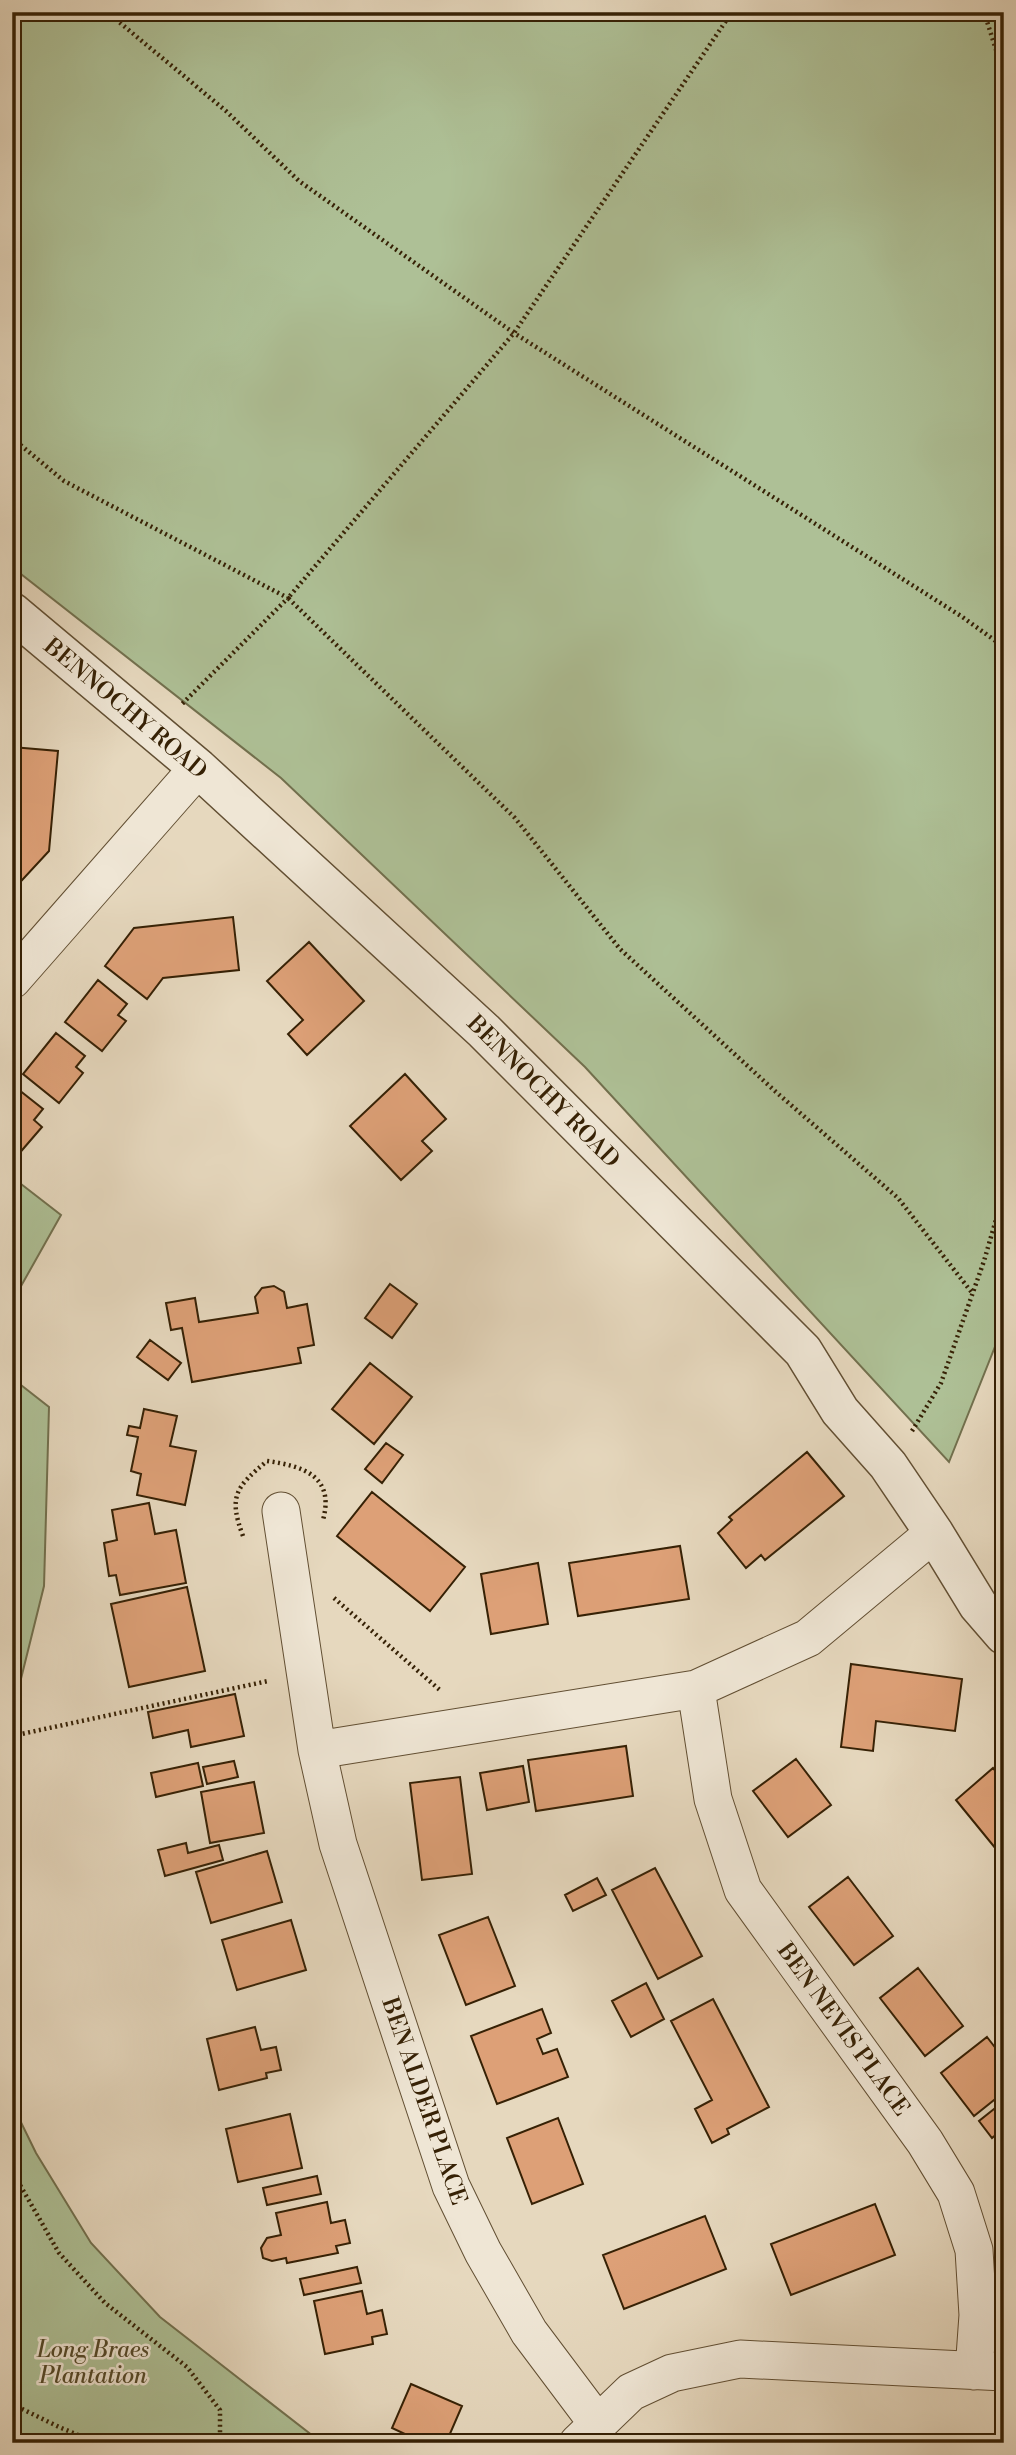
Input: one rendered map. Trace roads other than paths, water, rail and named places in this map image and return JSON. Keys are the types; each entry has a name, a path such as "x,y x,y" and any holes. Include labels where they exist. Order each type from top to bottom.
{"street":[{"name":"BENNOCHY ROAD","path":"12,612 198,768 336,892 484,1031 803,1351 841,1411 888,1465 978,1605 1004,1635"},
{"path":"12,980 198,768"},
{"name":"BEN ALDER PLACE","path":"281,1511 317,1750 338,1844 451,2186 483,2252 588,2433"},
{"path":"317,1750 696,1689 807,1638 934,1533"},
{"name":"BEN NEVIS PLACE","path":"696,1689 713,1799 743,1891 925,2142 956,2193 974,2250 978,2315 989,2371"},
{"path":"588,2433 631,2392 672,2373 740,2359 989,2371"}],"park label":[{"name":"Long Braes Plantation","path":"93,2362"}]}
